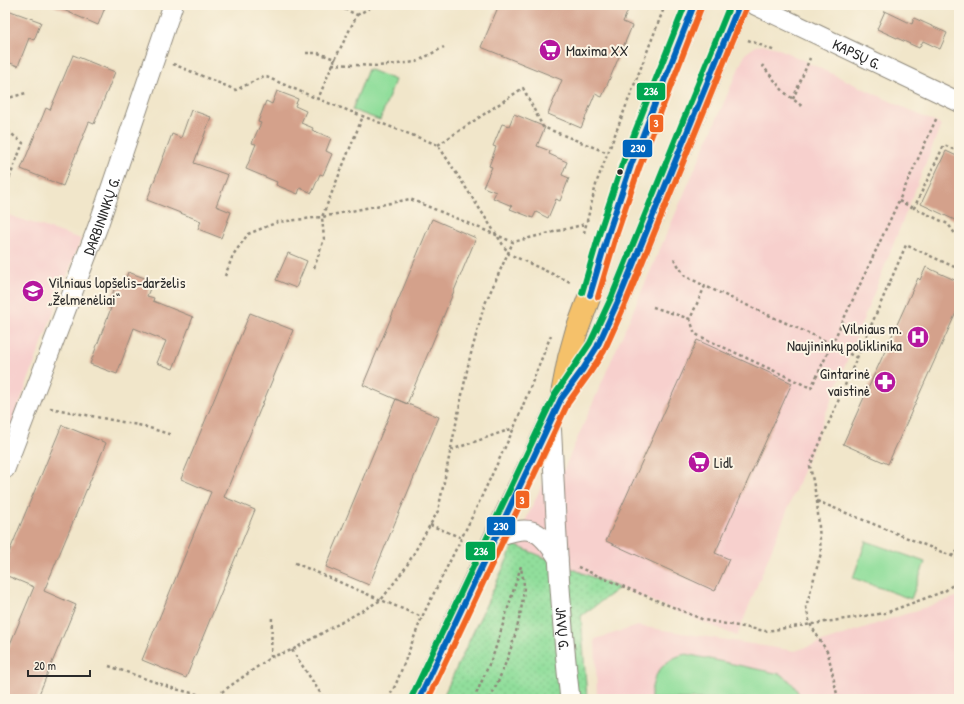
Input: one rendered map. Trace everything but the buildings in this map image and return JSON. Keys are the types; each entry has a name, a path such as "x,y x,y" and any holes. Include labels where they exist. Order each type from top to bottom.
{"main road":[{"path":"561,399 569,358 576,333 594,284 609,231 634,158 694,5"},
{"path":"419,699 561,399 583,369 593,352 619,299 739,5"}],"street":[{"name":"DARBININKŲ G.","path":"5,469 98,226 173,5"},
{"name":"KAPSŲ G.","path":"755,5 959,102"},
{"name":"JAVŲ G.","path":"551,420 558,558 565,655 570,699"},
{"name":"JAVŲ G.","path":"495,537 511,531 525,530 534,532 548,542 558,558"}],"path":[{"path":"336,5 357,15"},
{"path":"318,99 332,64 357,15 375,5"},
{"path":"584,238 597,181 664,8"},
{"path":"332,64 378,66 416,62 444,47"},
{"path":"306,53 318,53 335,59"},
{"path":"156,57 236,90 264,76 318,99 438,145 508,254 572,283 569,290"},
{"path":"793,99 810,58"},
{"path":"762,65 784,92 803,107"},
{"path":"438,145 524,88 543,127 608,153"},
{"path":"5,99 26,93"},
{"path":"314,268 324,239 322,217 363,116"},
{"path":"705,286 690,319 695,334 811,388 899,201 936,117"},
{"path":"5,189 23,143 9,132"},
{"path":"914,208 944,145 958,151 959,146"},
{"path":"225,276 233,255 248,234 278,222 322,217 410,199 513,242 586,224"},
{"path":"899,201 948,224 959,237"},
{"path":"110,666 175,689 213,698 271,657 292,650 381,600 406,567 438,510 469,361 484,306 513,242"},
{"path":"838,699 828,653 810,624 806,607 821,553 817,501 810,466 906,245 959,269"},
{"path":"674,259 685,276 832,344 857,358"},
{"path":"654,307 690,319"},
{"path":"388,699 396,684 422,617 462,538 514,428 552,334"},
{"path":"30,404 143,426 172,435"},
{"path":"450,450 514,428"},
{"path":"817,501 959,558"},
{"path":"430,525 462,538"},
{"path":"951,556 959,550"},
{"path":"295,563 422,617"},
{"path":"474,699 494,653 521,566 524,586 518,625 506,664 490,699"},
{"path":"578,567 610,582 704,620 766,631 885,613 945,591 959,580"},
{"path":"271,657 272,615"},
{"path":"292,650 322,698 328,699"}],"shaded area":[{"path":"766,45 777,48 941,125 737,636 514,545 542,485 564,469 745,54 756,46"},
{"name":"Vilniaus lopšelis-darželis „Želmenėliai“","path":"5,214 81,239 5,442"},
{"path":"959,596 959,699 597,699 595,639 638,626 795,651"}],"green space":[{"path":"368,69 395,80 380,120 352,110"},
{"path":"866,541 925,562 911,599 853,578"},
{"path":"514,545 619,588 581,616 587,699 442,699"},
{"path":"686,654 780,674 793,684 801,699 651,699 653,683 660,670 671,660"}],"transit line":[{"name":"236","path":"582,293 601,228 623,162 685,5"},
{"name":"230","path":"590,295 631,165 694,5"},
{"name":"236","path":"412,696 554,396 590,343 612,296 730,5"},
{"name":"230","path":"419,699 561,399 597,347 619,299 739,5"},
{"name":"3","path":"598,297 617,233 639,168 701,8"},
{"name":"3","path":"428,699 568,403 604,351 626,302 746,8"}],"place":[{"name":"Maxima XX","path":"550,50"},
{"name":"Vilniaus lopšelis-darželis „Želmenėliai“","path":"33,291"},
{"name":"Vilniaus m. Naujininkų poliklinika","path":"918,337"},
{"name":"Gintarinė vaistinė","path":"885,382"},
{"name":"Lidl","path":"699,462"}]}
